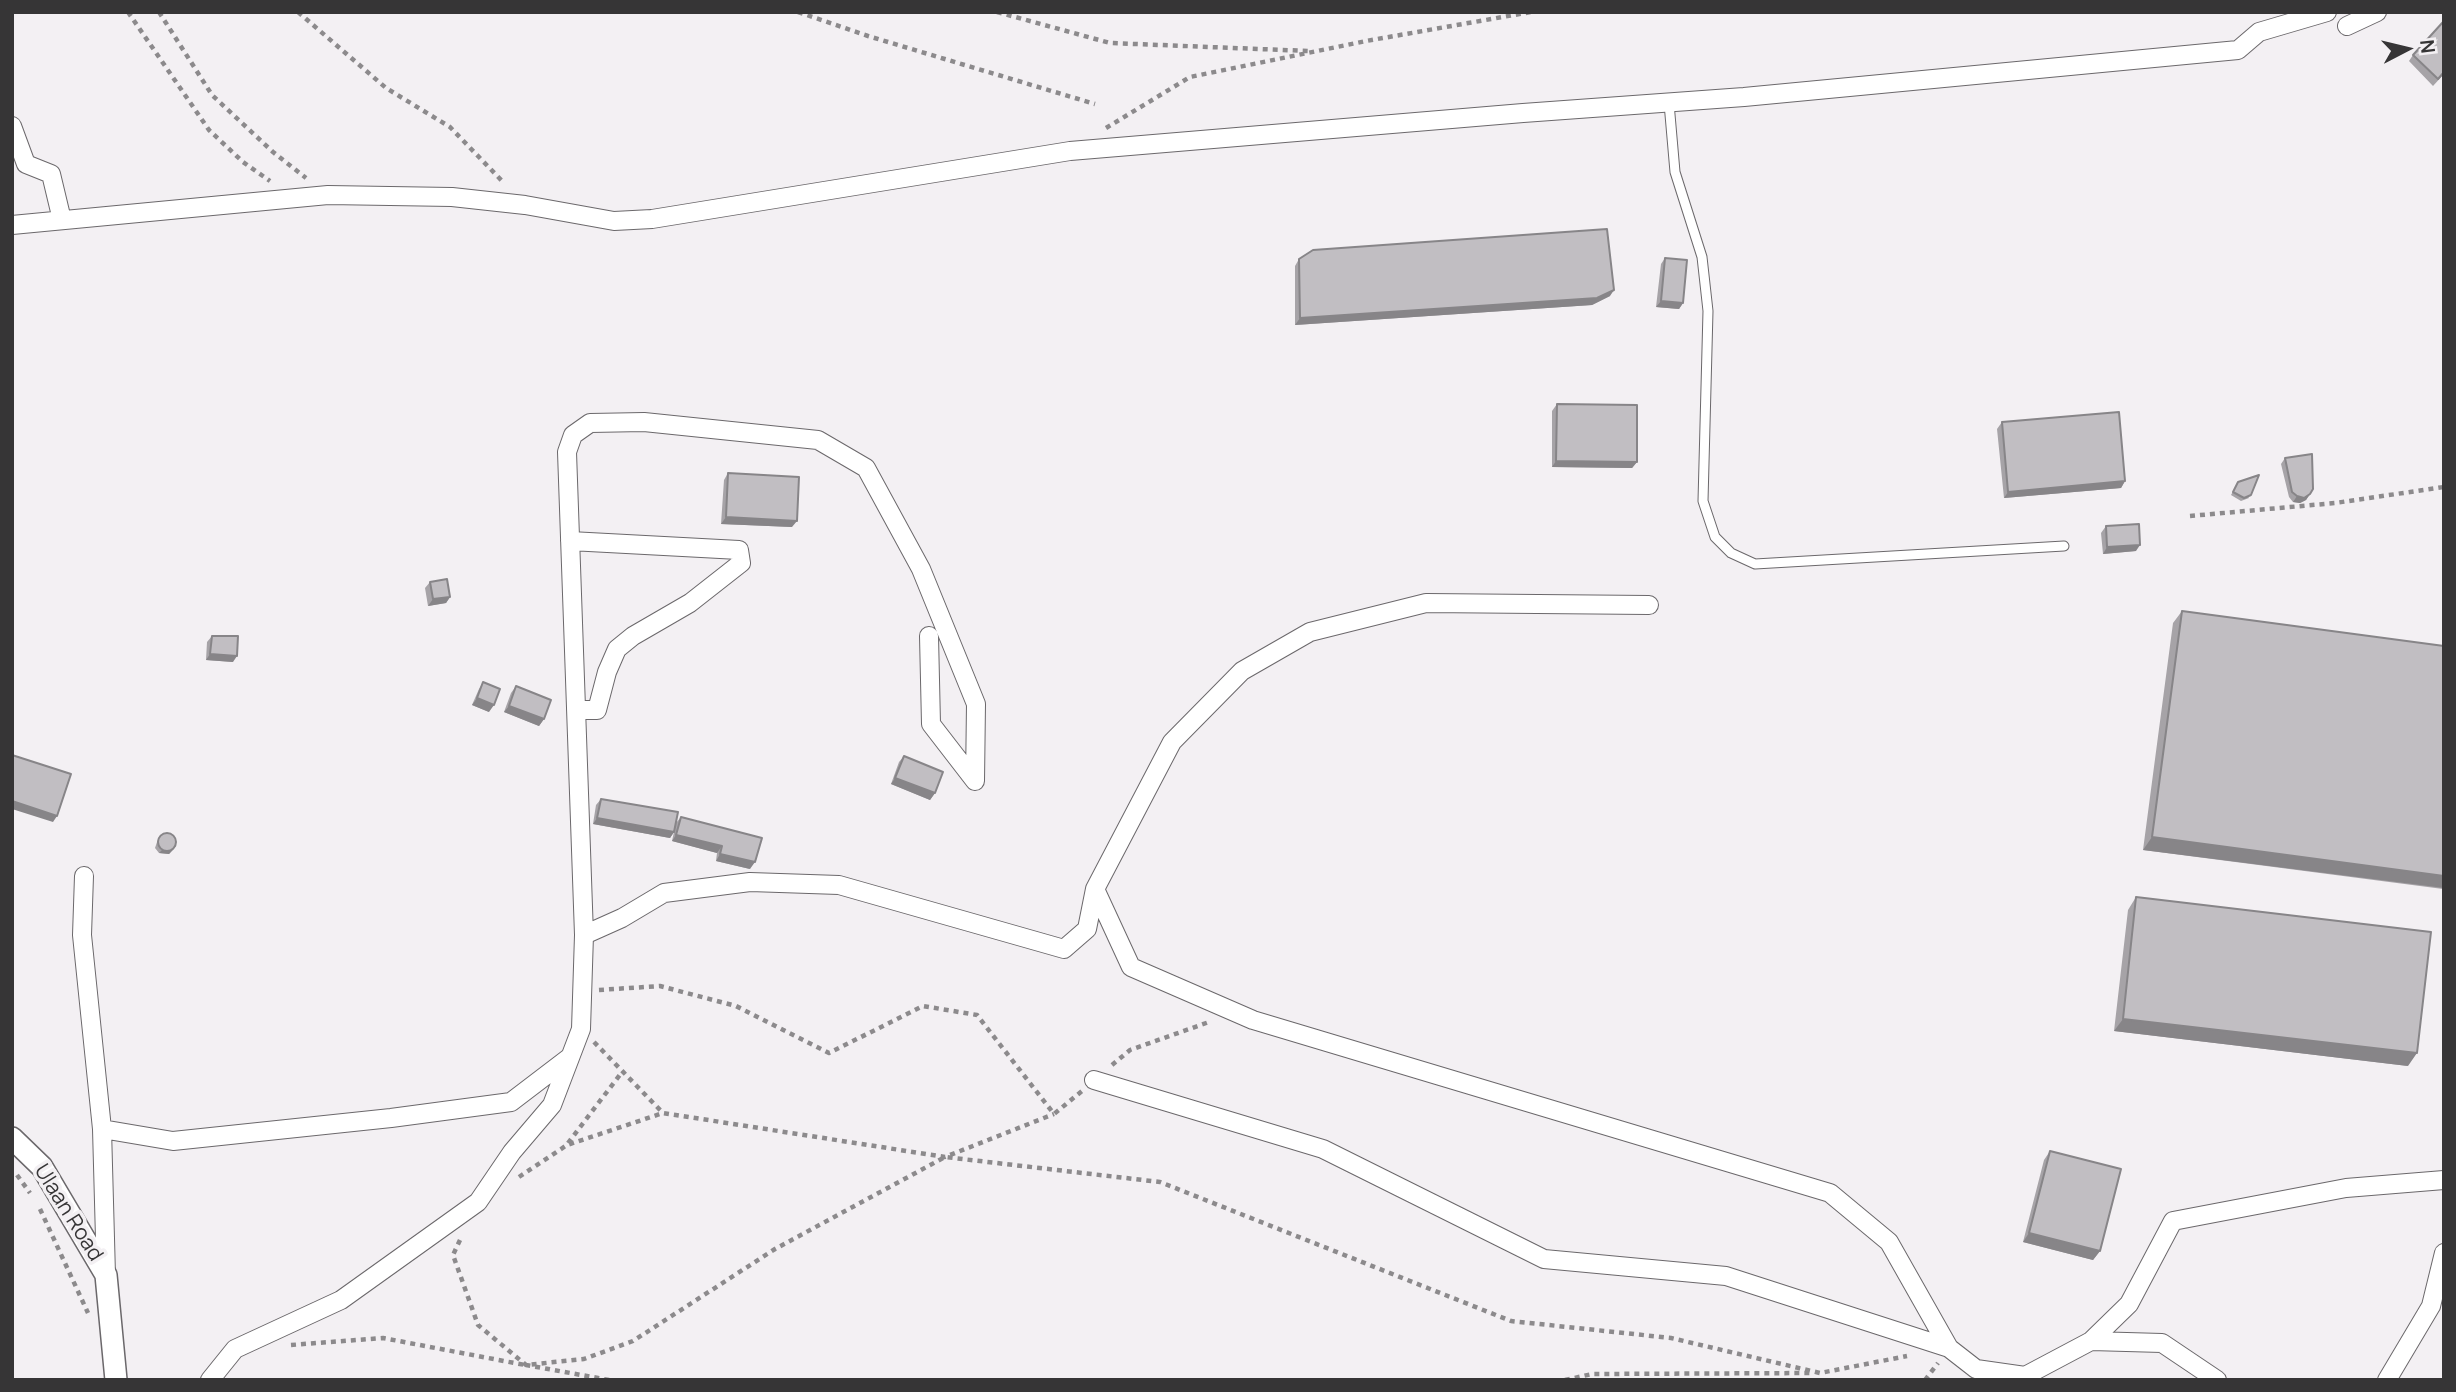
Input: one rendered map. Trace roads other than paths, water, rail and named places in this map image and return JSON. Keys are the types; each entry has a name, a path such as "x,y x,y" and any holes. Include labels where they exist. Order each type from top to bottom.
{"street":[{"path":"12,225 328,195 452,197 525,205 614,221 652,219 1070,150 1669,103 2238,50 2259,32 2273,12"},
{"path":"2259,32 2327,12"},
{"path":"2347,26 2377,12"},
{"path":"12,126 26,164 51,174 62,220"},
{"path":"210,1380 235,1349 341,1300 478,1202 512,1152 552,1105 581,1029 584,935 567,452 573,435 590,423 644,422 818,440 866,468 921,569 976,704 975,782 931,724 929,636"},
{"path":"570,541 739,550 741,564 690,603 633,636 617,649 607,672 597,710 576,710"},
{"path":"584,935 622,918 664,893 750,882 839,884 1064,948 1087,929 1095,889 1172,742 1242,671 1310,632 1426,603 1649,605"},
{"path":"84,876 82,934 102,1129 106,1275"},
{"path":"1095,889 1131,967 1236,1013 1830,1193 1889,1242 1949,1348"},
{"path":"102,1129 173,1141 391,1118 511,1102 570,1057"},
{"path":"1094,1080 1323,1149 1544,1259 1726,1276 1949,1348 1976,1369 2025,1376 2091,1341 2129,1304 2173,1221 2346,1188 2444,1180"},
{"name":"Ulaan Road","path":"12,1138 42,1167 106,1275 116,1380"},
{"path":"2387,1380 2431,1306 2444,1253"},
{"path":"2091,1341 2162,1343 2217,1380"}],"lane":[{"path":"1669,103 1675,172 1702,257 1707,297 1703,501 1715,537 1731,553 1755,564 2064,546"},
{"path":"2431,1306 2444,1289"}]}
